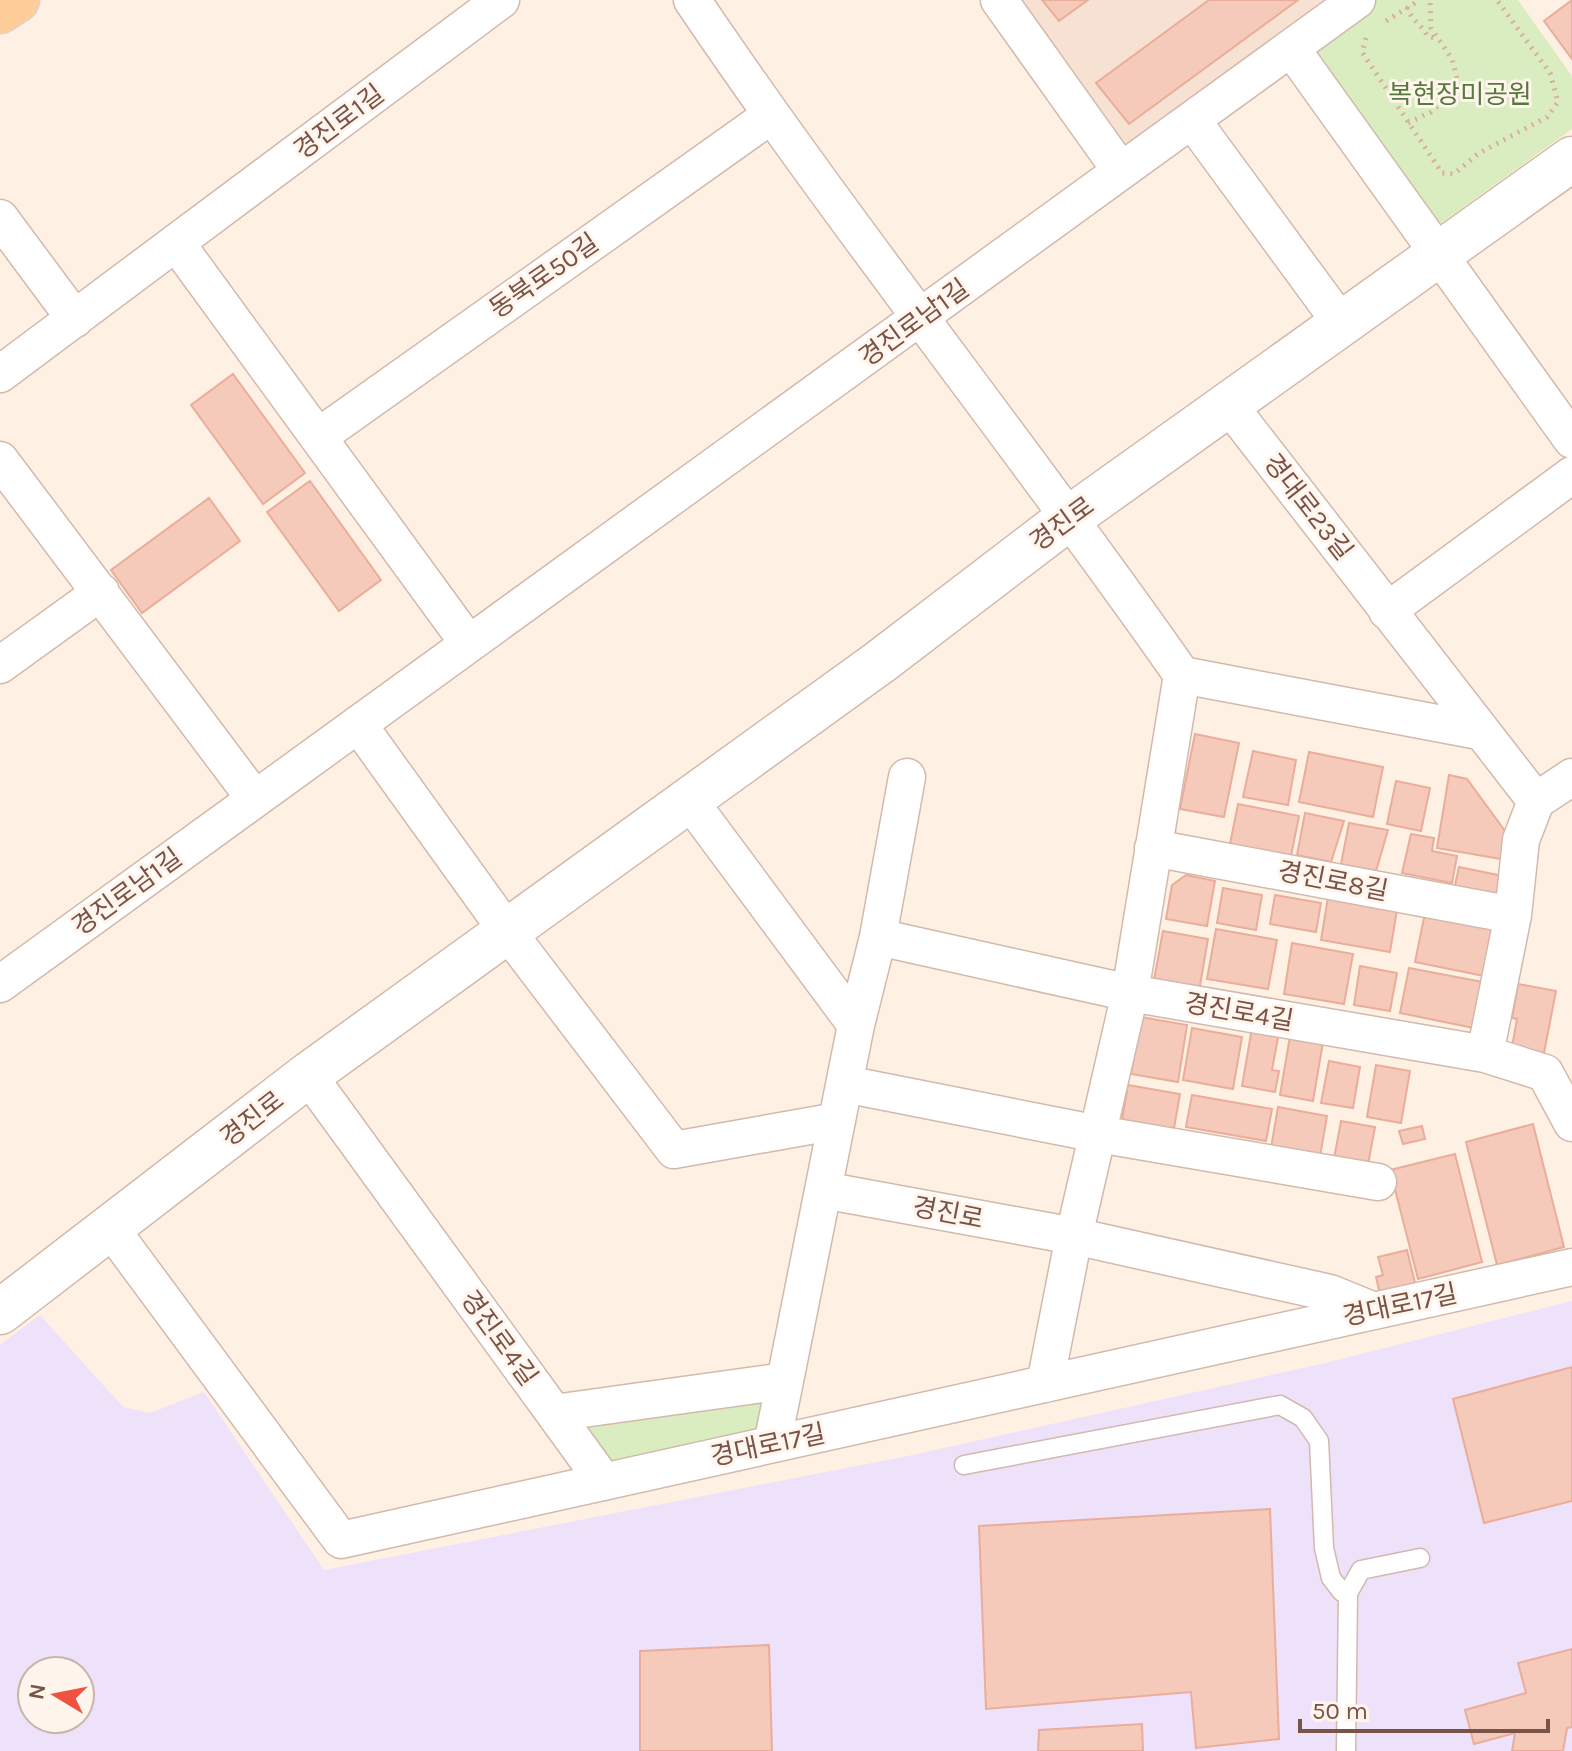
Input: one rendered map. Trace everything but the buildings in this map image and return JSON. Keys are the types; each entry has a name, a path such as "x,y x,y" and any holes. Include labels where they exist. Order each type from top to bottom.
{"main road":[{"path":"0,11 17,0"}],"street":[{"name":"경진로1길","path":"0,374 501,0"},
{"path":"692,0 770,116 919,320 1072,516 1182,675 1130,993 1074,1236 1045,1384"},
{"path":"999,0 1121,171"},
{"name":"경진로남1길","path":"0,984 1291,48 1367,13"},
{"path":"1291,48 1572,440"},
{"name":"동북로50길","path":"325,448 770,116"},
{"path":"1192,120 1341,323"},
{"name":"경진로","path":"0,1312 308,1075 689,800 1072,516 1572,159"},
{"path":"0,218 75,319"},
{"path":"177,244 469,644"},
{"name":"경대로23길","path":"1228,404 1536,801"},
{"path":"0,460 255,799"},
{"path":"1387,611 1572,475"},
{"path":"0,665 111,606"},
{"path":"1182,675 1479,731"},
{"path":"358,724 507,931 674,1150 837,1121"},
{"path":"772,1444 856,1025 878,937 907,777"},
{"path":"1485,1054 1513,915 1521,840 1536,801 1572,777"},
{"path":"689,800 856,1025"},
{"name":"경진로8길","path":"1153,848 1513,915"},
{"name":"경진로4길","path":"878,937 1130,993 1485,1054 1545,1073 1572,1123"},
{"name":"경진로4길","path":"308,1075 554,1413 785,1381"},
{"path":"845,1084 1098,1134 1378,1182"},
{"name":"경진로","path":"823,1190 1074,1236"},
{"name":"경대로17길","path":"111,1229 341,1540 1572,1267"},
{"path":"1074,1236 1330,1293 1374,1311"},
{"path":"554,1413 604,1482"}],"lane":[{"path":"964,1465 1280,1405 1303,1418 1319,1441 1324,1548 1331,1578 1342,1592 1348,1593"},
{"path":"1346,1751 1348,1593 1361,1570 1420,1558"}],"path":[{"path":"1367,13 1407,7 1420,0"},
{"path":"1408,123 1431,112 1458,89 1452,59 1431,28 1430,0"},
{"path":"1368,35 1362,52 1408,123 1448,176 1489,147 1553,113 1558,102 1556,84 1528,38 1497,0"},
{"path":"1407,7 1412,20 1423,26 1427,36 1440,40"}],"shaded area":[{"path":"1017,0 1331,0 1123,153"},
{"path":"1572,1301 1572,1751 0,1751 0,1345 40,1315 123,1407 150,1413 204,1392 324,1570 908,1456 1321,1364"}],"green space":[{"name":"복현장미공원","path":"1351,0 1518,0 1572,76 1572,129 1437,226 1302,36"},
{"path":"785,1381 772,1444 604,1482 554,1413"}]}
